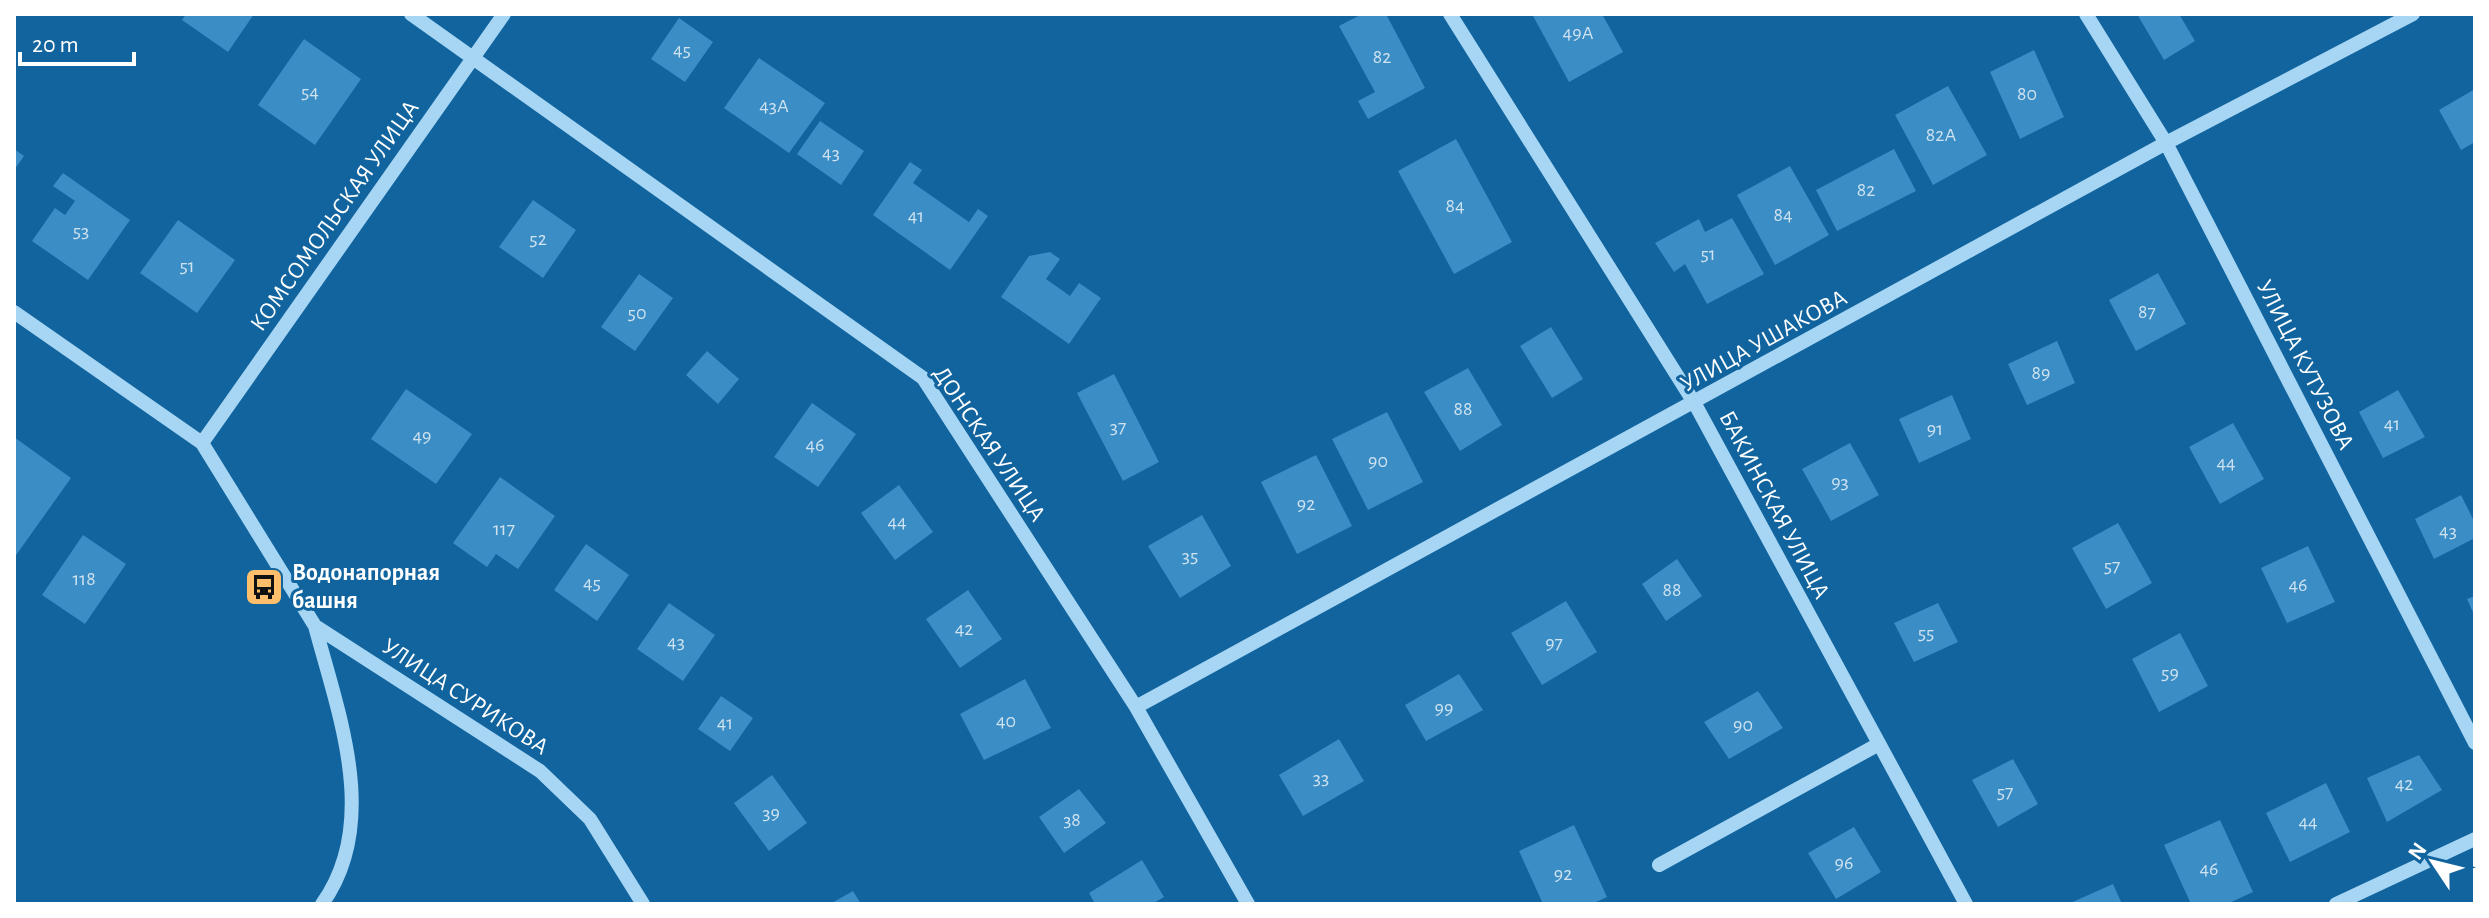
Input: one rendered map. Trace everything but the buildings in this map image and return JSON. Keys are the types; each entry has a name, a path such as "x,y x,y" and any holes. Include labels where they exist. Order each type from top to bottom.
{"street":[{"name":"ДОНСКАЯ УЛИЦА","path":"411,14 923,378 1136,707 1248,904"},
{"name":"КОМСОМОЛЬСКАЯ УЛИЦА","path":"202,443 504,14"},
{"name":"БАКИНСКАЯ УЛИЦА","path":"1450,14 1695,404 1966,904"},
{"name":"УЛИЦА КУТУЗОВА","path":"2086,14 2166,143 2475,743"},
{"name":"УЛИЦА УШАКОВА","path":"1136,707 1695,404 2166,143 2413,14"},
{"name":"УЛИЦА СУРИКОВА","path":"14,312 202,443 315,626 540,771 590,819 643,904"},
{"path":"315,626 348,751 352,813 339,881 322,904"},
{"path":"1659,865 1879,744"},
{"path":"2336,904 2475,839"}],"place":[{"name":"Водонапорная башня","path":"264,587"}]}
